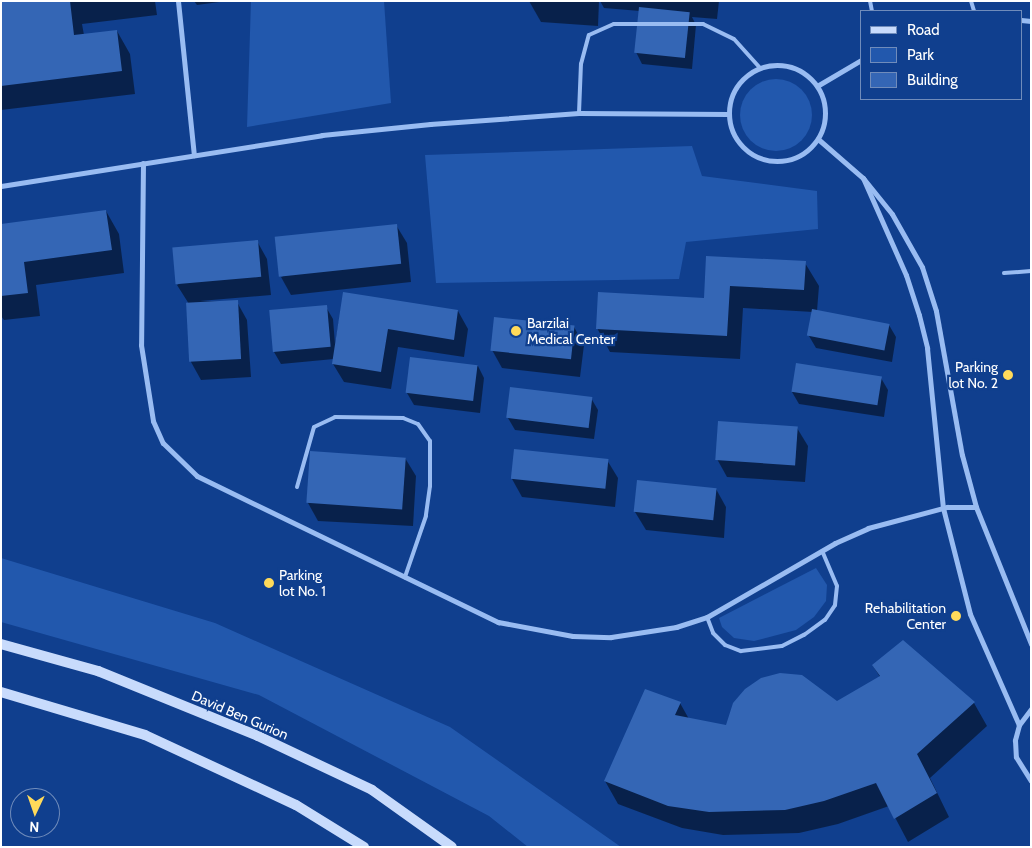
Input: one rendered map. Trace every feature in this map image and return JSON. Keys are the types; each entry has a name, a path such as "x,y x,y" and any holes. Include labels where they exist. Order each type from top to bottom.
{"main road":[{"name":"David Ben Gurion","path":"1,644 98,671 258,736 372,790 452,847"},
{"path":"1,692 145,735 296,805 364,847"}],"street":[{"path":"178,1 194,155"},
{"path":"817,86 860,61"},
{"path":"785,65 797,69 817,86 822,95 825,118 818,139 808,150 794,158 763,160 738,143 728,114 736,86 759,68 785,65"},
{"path":"1,186 322,135 579,112 728,114"},
{"path":"818,139 863,178 892,214 922,267 936,311 962,454 976,507 1031,644"},
{"path":"144,163 141,345 153,421 163,443 197,476 498,622 573,636 611,638 644,633 707,618 822,551 868,528 943,508 976,507"},
{"path":"863,178 906,275 921,323 927,348 943,508 970,614 1019,724"},
{"path":"1031,709 1019,724 1015,740 1016,757 1031,780"}],"lane":[{"path":"579,112 581,64 589,35 614,24 703,24 734,39 759,68"},
{"path":"1004,273 1031,271"},
{"path":"297,487 314,427 335,417 403,418 418,424 430,441 430,486 426,516 405,577"},
{"path":"707,618 713,633 725,645 741,651 782,646 804,635 825,620 835,606 837,586 822,551"}],"green space":[{"path":"251,1 384,1 391,103 247,127"},
{"path":"776,79 796,85 806,95 812,115 806,135 796,145 776,151 756,145 746,135 740,115 746,95 756,85"},
{"path":"692,146 702,176 817,191 818,229 686,242 679,279 436,283 425,155"},
{"path":"1,558 215,623 450,727 621,847 528,847 489,816 259,695 1,622"},
{"path":"816,568 827,585 826,601 814,617 796,630 754,641 734,638 722,627 719,618"}],"building":[{"path":"1,1 70,1 74,35 117,30 122,71 1,86"},
{"path":"639,7 690,12 685,58 634,53"},
{"path":"106,210 112,250 24,262 28,293 1,296 1,224"},
{"path":"397,224 401,264 279,277 275,237"},
{"path":"258,240 261,277 176,284 172,247"},
{"path":"706,256 806,261 804,290 730,286 727,336 596,329 598,292 704,298"},
{"path":"343,292 458,310 454,340 388,329 381,372 332,364"},
{"path":"238,300 241,359 189,362 186,303"},
{"path":"327,305 331,347 273,352 269,310"},
{"path":"812,309 890,324 884,351 807,336"},
{"path":"494,317 575,325 571,359 490,351"},
{"path":"410,357 477,365 473,401 406,393"},
{"path":"796,363 882,377 877,405 791,392"},
{"path":"510,387 592,397 589,428 506,418"},
{"path":"718,421 798,427 795,465 715,460"},
{"path":"514,449 608,459 605,489 511,479"},
{"path":"310,451 406,458 402,510 306,503"},
{"path":"637,480 717,488 713,520 634,512"},
{"path":"903,640 975,702 917,754 937,793 894,819 876,783 824,801 785,810 709,812 668,806 604,781 645,689 681,702 675,715 726,725 733,703 745,689 761,678 780,673 802,675 837,701 880,676 872,665"}],"place":[{"name":"Barzilai Medical Center","path":"516,331"},
{"name":"Parking lot No. 2","path":"1008,375"},
{"name":"Parking lot No. 1","path":"269,583"},
{"name":"Rehabilitation Center","path":"956,616"}]}
